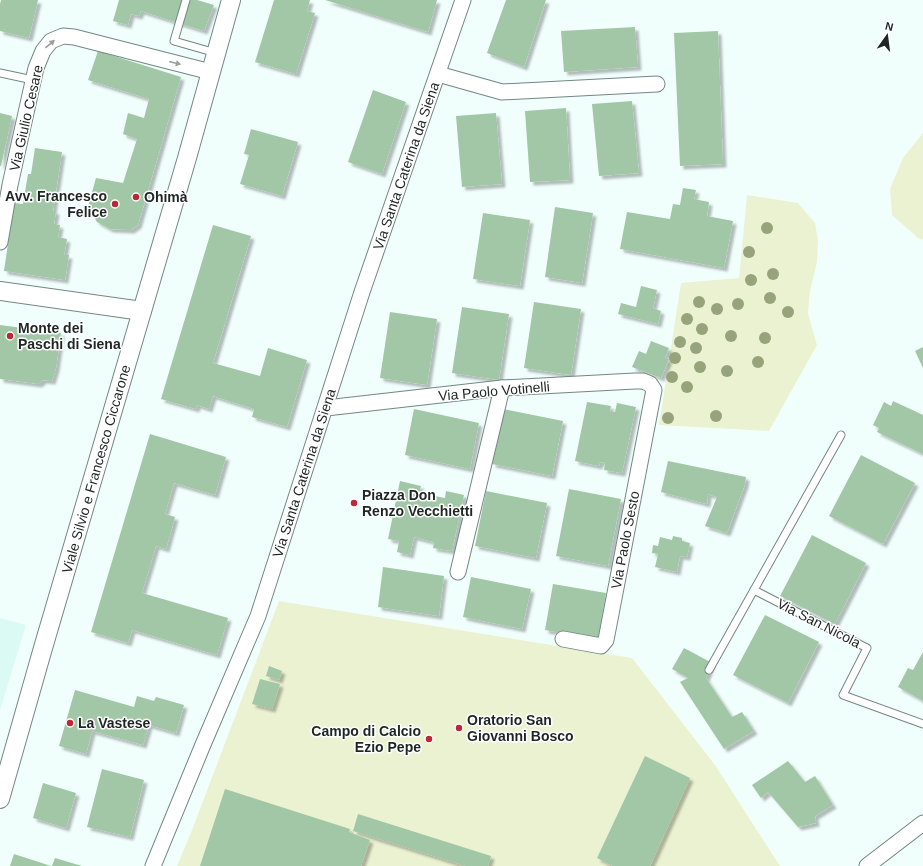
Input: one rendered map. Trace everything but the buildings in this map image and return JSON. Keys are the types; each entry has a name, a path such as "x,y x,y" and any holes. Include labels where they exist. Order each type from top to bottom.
{"street":[{"name":"Viale Silvio e Francesco Ciccarone","path":"0,799 187,158 231,0"},
{"name":"Via Santa Caterina da Siena","path":"153,866 258,616 362,292 463,0"},
{"name":"Via Giulio Cesare","path":"0,242 10,185 36,68 43,51 51,41 63,36 74,37 211,72"},
{"name":"Via Santa Caterina da Siena","path":"438,74 502,92 657,84"},
{"path":"0,291 142,311"},
{"name":"Via Paolo Votinelli","path":"326,408 502,388 635,381 643,381 650,384 654,390 653,395"},
{"path":"458,572 502,388"},
{"name":"Via Paolo Sesto","path":"563,639 601,646 606,640 653,395"},
{"path":"867,866 923,823"}],"lane":[{"path":"186,0 174,41 216,53"},
{"path":"0,72 33,80"},
{"path":"709,670 841,435"},
{"name":"Via San Nicola","path":"754,590 867,648 843,695 923,724"}],"shaded area":[{"path":"923,133 923,240 918,238 892,215 890,189 903,158"},
{"path":"747,195 798,203 815,223 818,240 817,262 810,291 808,314 817,345 769,431 659,425 681,283 739,278"},
{"name":"Oratorio San Giovanni Bosco","path":"279,601 632,658 715,765 780,866 177,866"},
{"path":"0,618 26,625 0,710"}],"place":[{"name":"Ohimà","path":"136,197"},
{"name":"Avv. Francesco Felice","path":"115,204"},
{"name":"Monte dei Paschi di Siena","path":"10,336"},
{"name":"Piazza Don Renzo Vecchietti","path":"354,503"},
{"name":"La Vastese","path":"70,723"},
{"name":"Oratorio San Giovanni Bosco","path":"459,728"},
{"name":"Campo di Calcio Ezio Pepe","path":"429,739"}]}
